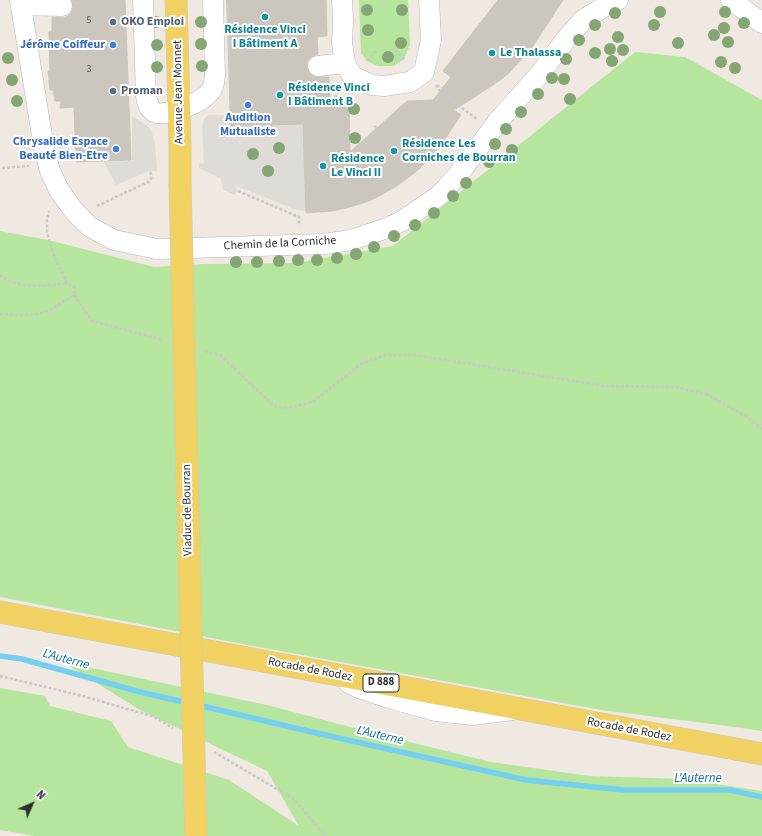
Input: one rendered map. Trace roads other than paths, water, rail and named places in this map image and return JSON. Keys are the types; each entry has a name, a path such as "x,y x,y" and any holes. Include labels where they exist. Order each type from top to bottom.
{"main road":[{"name":"Avenue Jean Monnet","path":"176,0 180,184"},
{"name":"Viaduc de Bourran","path":"180,184 196,836"},
{"name":"Rocade de Rodez","path":"0,612 762,754"}],"street":[{"path":"143,0 146,96 148,105 153,111 158,113 179,110 209,94 214,85 213,0"},
{"path":"342,0 342,43 345,63 352,76 372,85 384,86 410,82 424,72 431,40 429,0"},
{"name":"Chemin de la Corniche","path":"20,3 44,148 50,171 59,190 74,211 90,227 114,240 157,249 325,244 350,240 387,228 402,221 440,195 458,175 498,121 539,75 567,38 583,20 618,0"},
{"path":"731,0 762,23"},
{"path":"20,3 62,6"},
{"path":"318,66 345,63"}],"waterway":[{"name":"L'Auterne","path":"0,656 22,659 140,692 188,703"},
{"name":"L'Auterne","path":"198,705 526,780 624,790 730,790 762,797"}],"place":[{"name":"Résidence Vinci I Bâtiment A","path":"265,17"},
{"name":"OKO Emploi","path":"113,22"},
{"name":"Jérôme Coiffeur","path":"113,45"},
{"name":"Le Thalassa","path":"492,53"},
{"name":"Proman","path":"113,91"},
{"name":"Résidence Vinci I Bâtiment B","path":"280,95"},
{"name":"Audition Mutualiste","path":"248,105"},
{"name":"Chrysalide Espace Beauté Bien-Etre","path":"116,149"},
{"name":"Résidence Les Corniches de Bourran","path":"394,151"},
{"name":"Résidence Le Vinci II","path":"323,166"}]}
